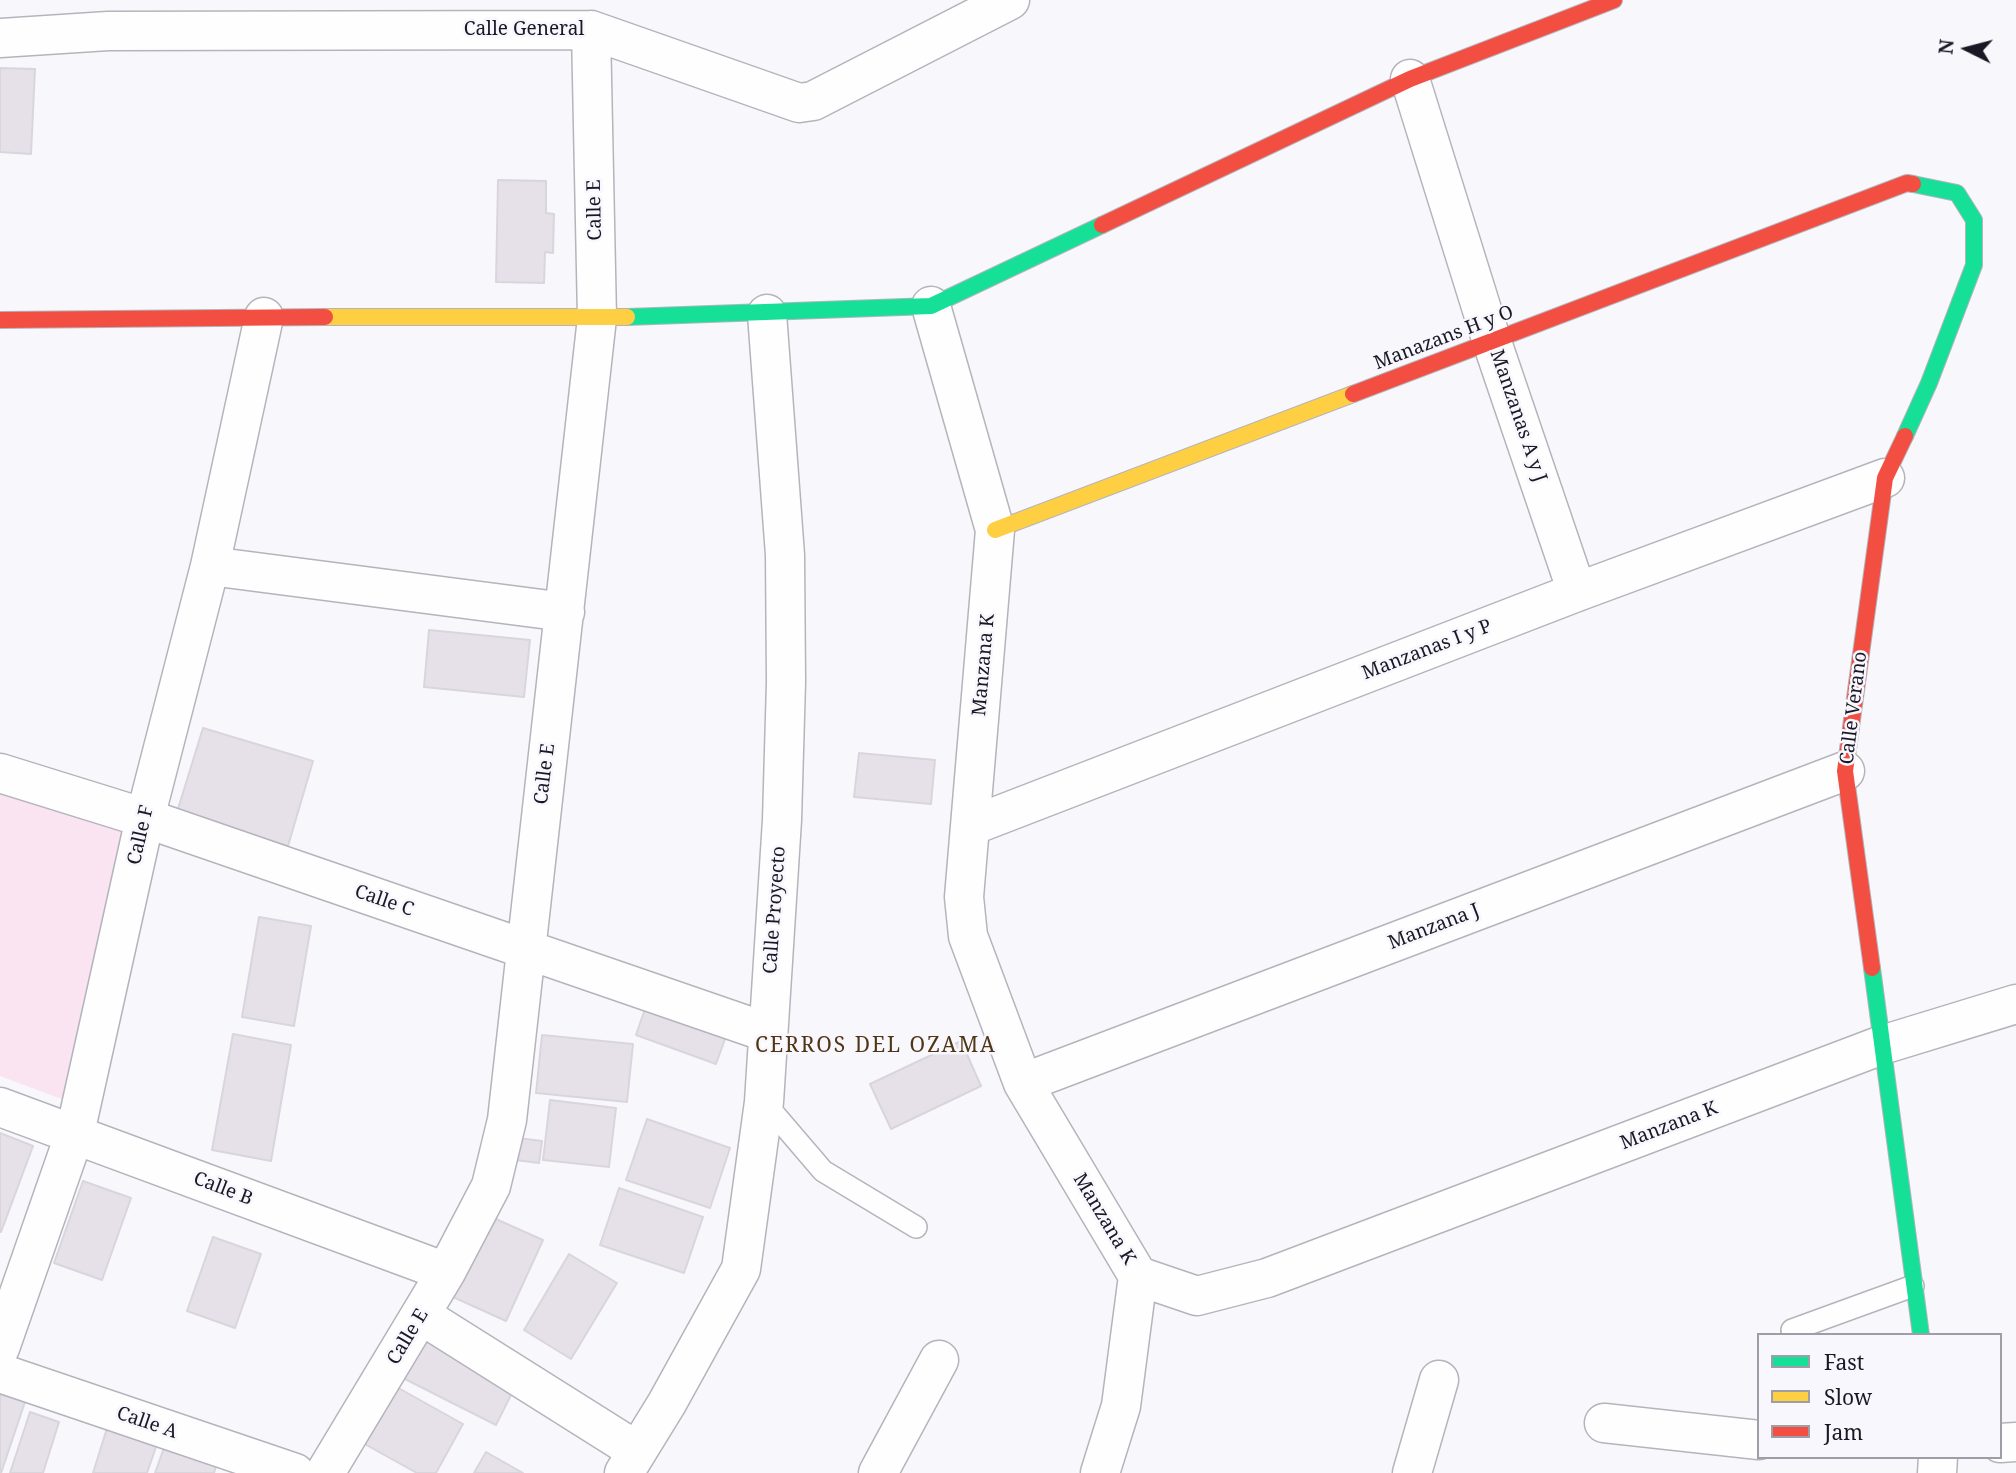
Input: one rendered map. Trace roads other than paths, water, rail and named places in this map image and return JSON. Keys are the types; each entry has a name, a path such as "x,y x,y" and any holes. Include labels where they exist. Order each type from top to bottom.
{"street":[{"name":"Calle General","path":"0,38 106,15 591,30 799,103 813,101 1010,0"},
{"path":"0,320 264,317 597,318 767,314 931,306 1410,79 1614,0"},
{"name":"Calle E","path":"325,1473 446,1272 491,1186 507,1120 597,318 591,30"},
{"name":"Manzanas A y J","path":"1410,79 1492,342 1577,592"},
{"name":"Manazans H y O","path":"995,530 1907,183"},
{"name":"Calle Verano","path":"1907,183 1957,193 1974,220 1974,265 1929,383 1885,478 1846,771 1913,1286 1922,1333"},
{"name":"Manzana K","path":"931,306 995,530 964,897 968,936 1023,1083 1138,1276 1198,1296 1267,1278 1882,1045 2016,1004"},
{"name":"Calle Proyecto","path":"630,1462 741,1269 764,1102 766,1032 782,820 786,682 785,555 767,314"},
{"name":"Calle F","path":"0,1348 75,1133 145,818 210,566 264,317"},
{"name":"Manzanas I y P","path":"971,826 1577,592 1885,478"},
{"path":"210,566 565,612"},
{"name":"Manzana J","path":"1023,1083 1846,771"},
{"name":"Calle C","path":"0,774 145,818 766,1032"},
{"name":"Calle B","path":"0,1107 446,1272"},
{"path":"1100,1473 1121,1406 1138,1276"},
{"path":"421,1315 630,1462"},
{"path":"877,1473 939,1360"},
{"name":"Calle A","path":"0,1373 295,1473"},
{"path":"1412,1473 1439,1380"},
{"path":"1604,1423 1757,1440"}],"lane":[{"path":"764,1102 823,1171 916,1227"},
{"path":"1791,1330 1913,1286"}],"district":[{"name":"CERROS DEL OZAMA","path":"876,1046"}]}
